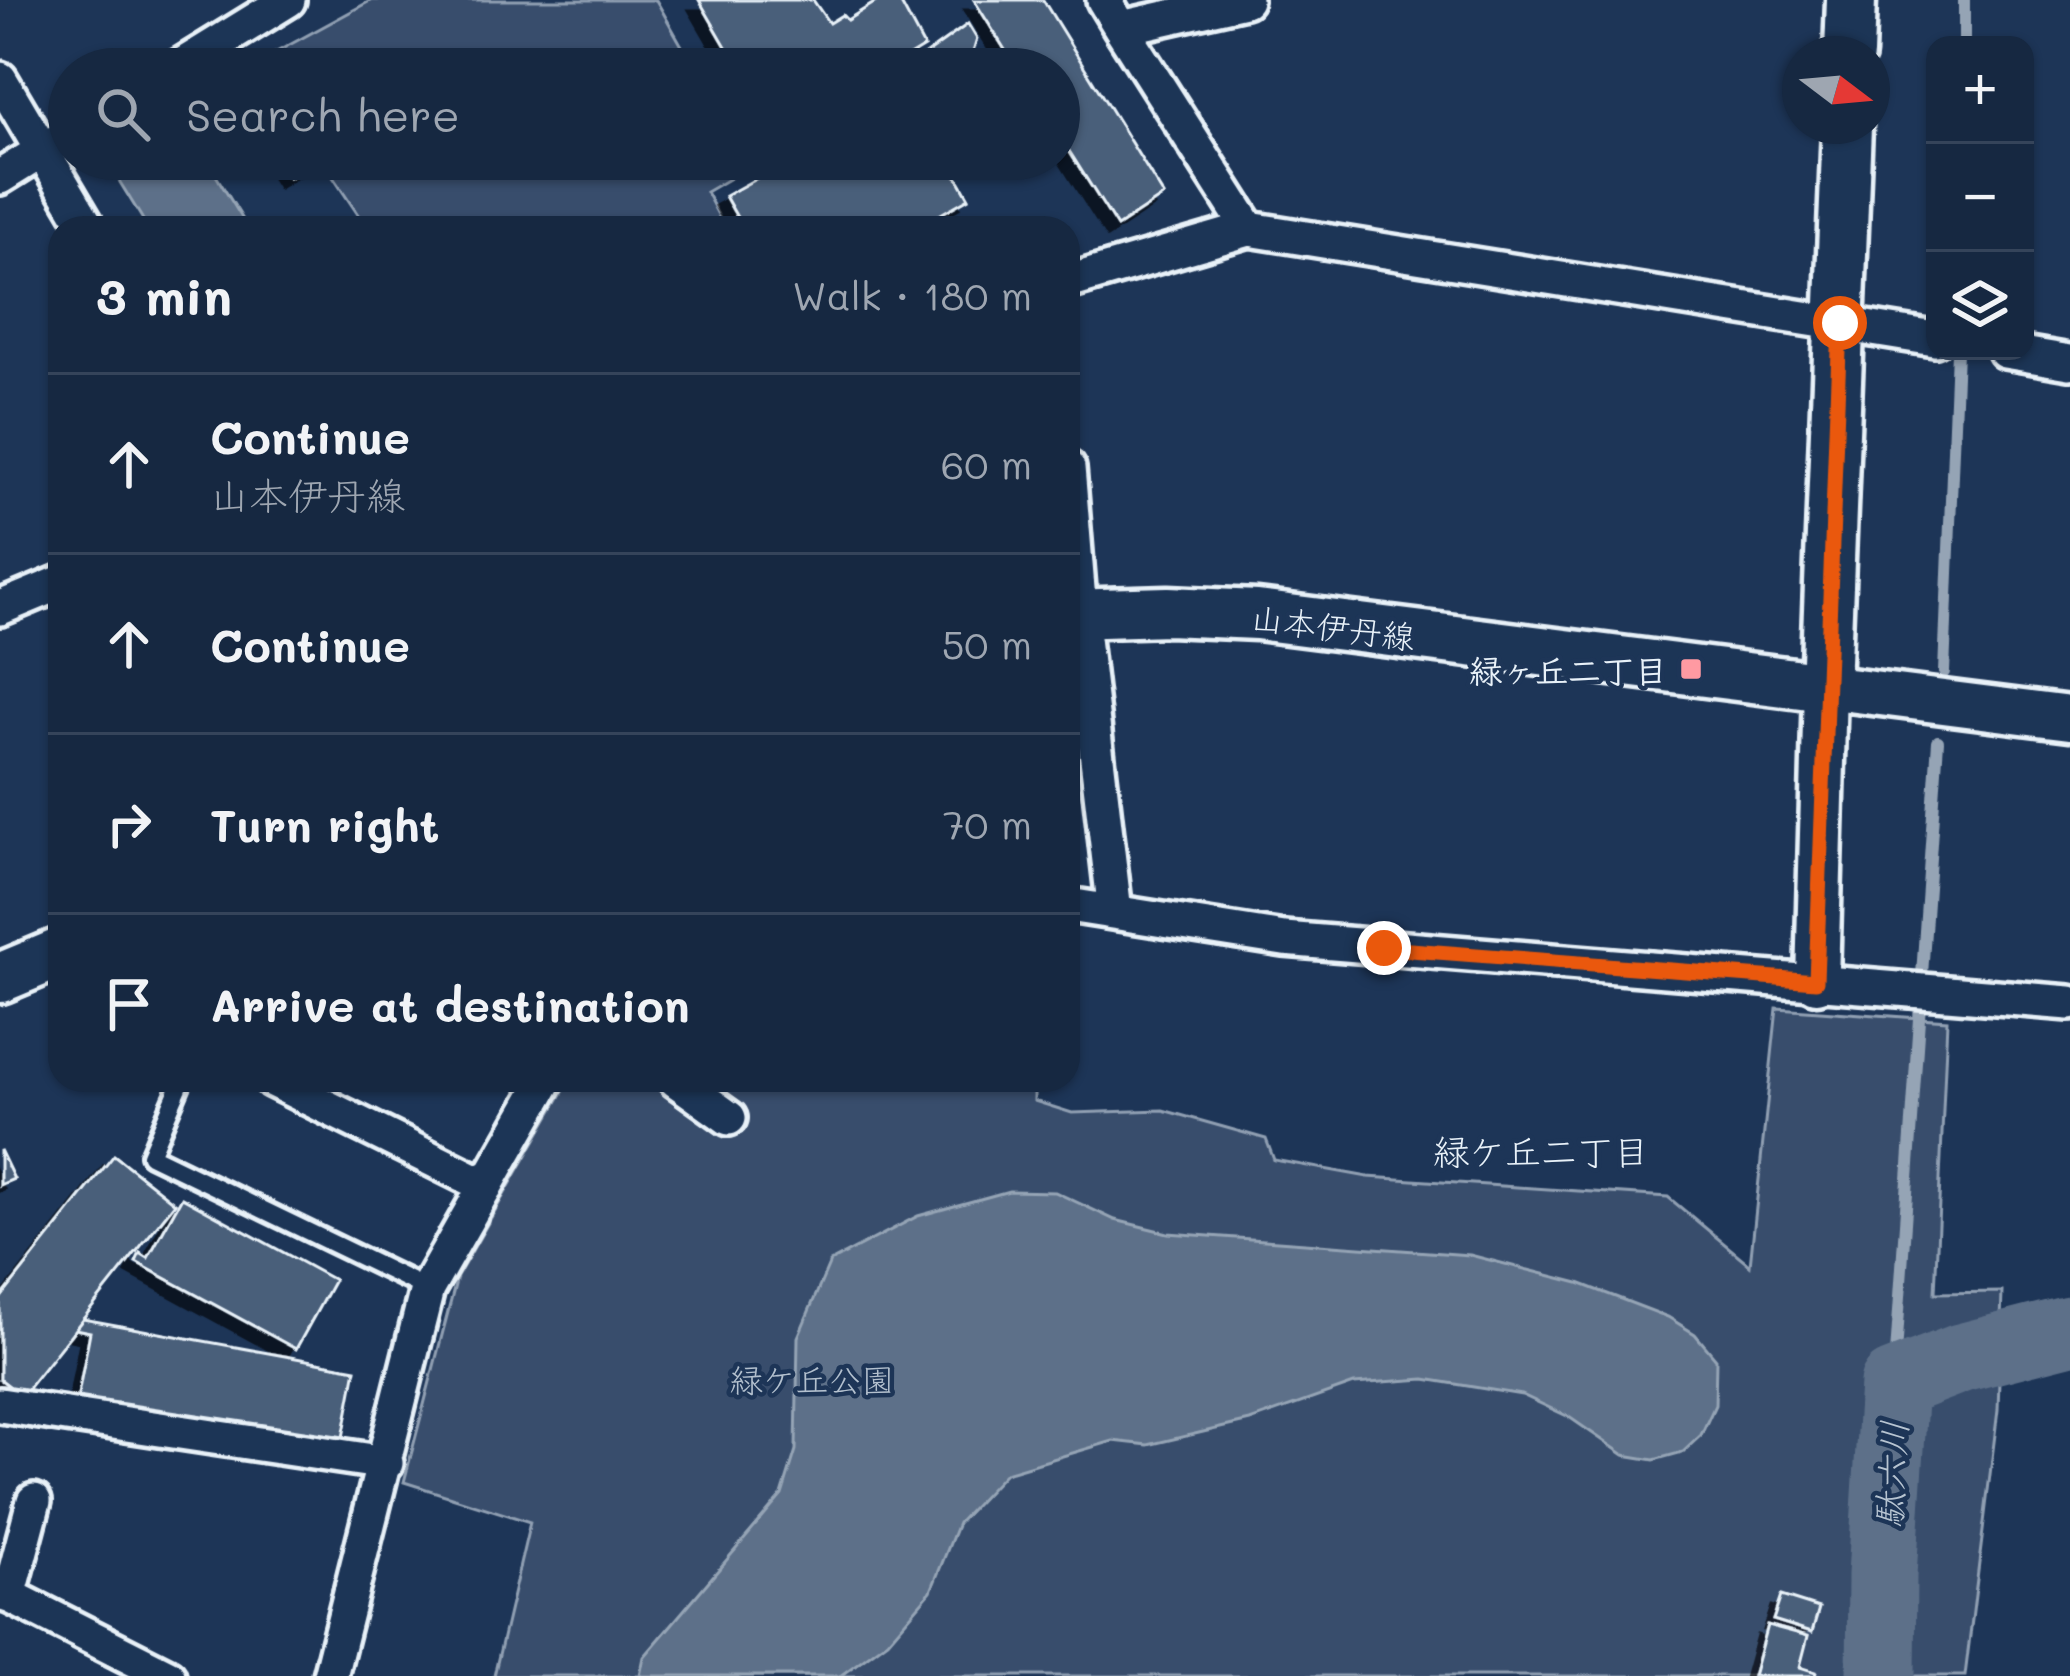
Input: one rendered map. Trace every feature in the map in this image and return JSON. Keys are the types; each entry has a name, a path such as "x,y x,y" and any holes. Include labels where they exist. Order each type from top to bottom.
{"main road":[{"path":"1850,36 1851,0"},
{"path":"1825,688 1846,144"},
{"name":"山本伊丹線","path":"1080,614 1168,611 1257,616 1825,688"},
{"path":"0,977 48,957"}],"street":[{"path":"210,48 288,0"},
{"path":"1245,0 1112,14 1249,229"},
{"path":"0,80 48,133"},
{"path":"0,177 48,147"},
{"path":"70,180 84,216"},
{"path":"1080,278 1249,229 1926,337"},
{"path":"2034,356 2070,362"},
{"path":"0,608 48,589"},
{"path":"1080,658 1115,912"},
{"path":"1816,981 1825,688 2070,718"},
{"path":"1080,907 1284,939 2070,1003"},
{"path":"296,1092 486,1186"},
{"path":"330,1676 427,1289 539,1092"},
{"path":"693,1092 729,1118"},
{"path":"0,1405 386,1463"},
{"path":"34,1501 5,1593 168,1676"}],"lane":[{"path":"177,1092 150,1155 427,1289"}],"green space":[{"path":"372,0 656,0 683,48 284,48"},
{"path":"335,180 727,180 706,192 719,216 359,216"},
{"name":"緑ケ丘公園","path":"1777,1008 1947,1020 1935,1293 2002,1292 1998,1410 1965,1676 494,1676 530,1522 404,1482 457,1277 563,1092 1034,1092 1034,1101 1072,1113 1163,1110 1266,1139 1274,1160 1368,1177 1668,1197 1750,1265"}],"shaded area":[{"path":"119,180 219,180 241,216 141,216"},
{"path":"1009,1191 1055,1192 1115,1220 1168,1233 1470,1255 1579,1283 1668,1317 1695,1334 1716,1359 1715,1405 1701,1435 1683,1452 1654,1460 1624,1455 1569,1417 1522,1395 1425,1379 1354,1384 1250,1421 1148,1445 1113,1441 1005,1473 958,1523 931,1591 888,1641 840,1676 640,1676 644,1657 782,1495 796,1450 798,1337 830,1262 918,1216"}],"building":[{"path":"699,0 813,0 829,23 842,15 847,20 879,0 899,0 924,47 922,48 727,48"},
{"path":"974,0 1043,0 1073,48 1004,48"},
{"path":"968,24 977,39 974,48 934,48"},
{"path":"1080,60 1164,196 1117,227 1080,168"},
{"path":"754,180 959,180 969,198 937,216 736,216 725,196"},
{"path":"0,1150 14,1179 0,1185"},
{"path":"114,1155 175,1203 22,1396 0,1379 0,1299"},
{"path":"182,1197 334,1280 296,1349 136,1262 140,1253 148,1258"},
{"path":"83,1319 356,1369 341,1448 77,1400 90,1332 75,1329"},
{"path":"1781,1596 1819,1608 1812,1632 1773,1620"},
{"path":"1767,1625 1808,1636 1800,1667 1816,1672 1815,1676 1753,1676"}],"waterway":[{"path":"1964,0 1964,36"},
{"path":"1944,672 1957,360"},
{"path":"1894,1384 1938,741"},
{"name":"駄六川","path":"1881,1676 1894,1384 1961,1358 2070,1330"}],"place":[{"name":"緑ヶ丘二丁目","path":"1691,669"}],"district":[{"name":"緑ケ丘二丁目","path":"1541,1150"}],"route":[{"path":"1384,948 1816,981 1840,323"}]}
